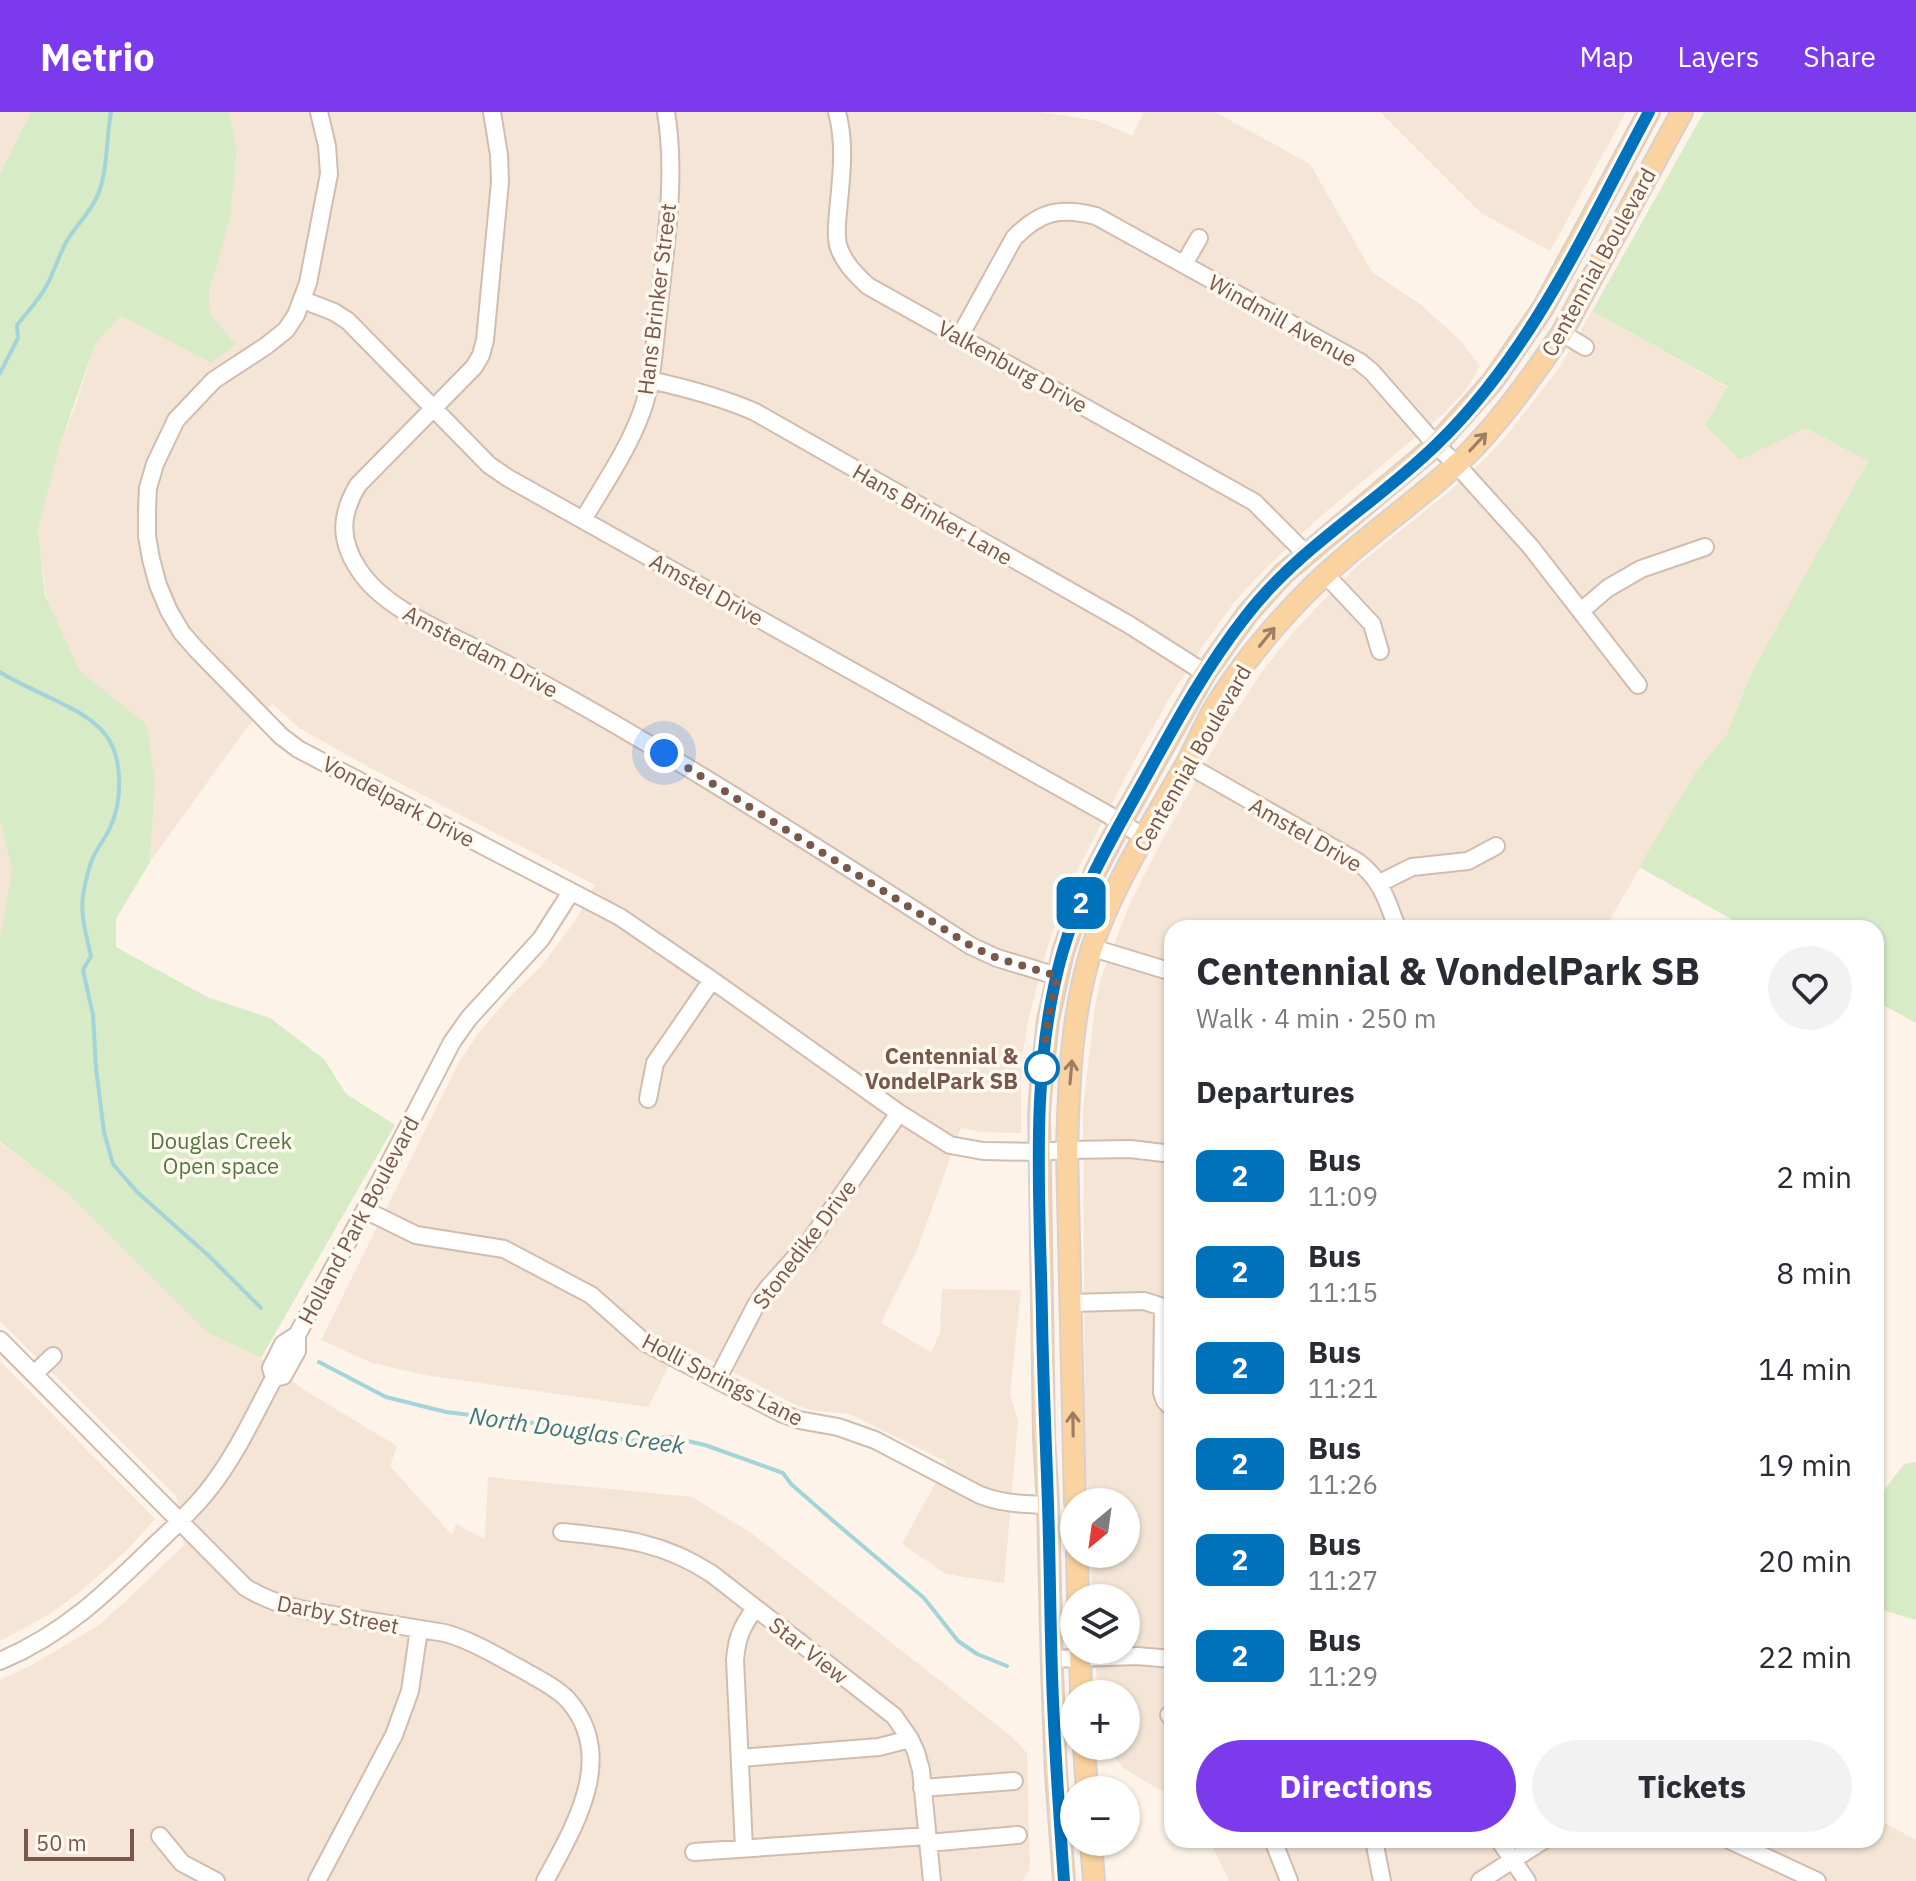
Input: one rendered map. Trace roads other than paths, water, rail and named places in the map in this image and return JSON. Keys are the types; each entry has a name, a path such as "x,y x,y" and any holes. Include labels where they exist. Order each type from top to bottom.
{"main road":[{"name":"Centennial Boulevard","path":"1064,1881 1056,1774 1044,1437 1039,1152 1048,1020 1063,952 1097,868 1205,673 1248,613 1283,574 1436,445 1493,381 1543,308 1649,112"},
{"name":"Centennial Boulevard","path":"1075,1488 1067,1150 1071,1067 1079,1003 1107,909 1212,714 1270,632 1325,574 1457,465 1544,360 1562,333 1682,112"},
{"path":"1092,1856 1094,1881"}],"street":[{"name":"Vondelpark Drive","path":"319,112 327,146 329,174 303,300 286,330 214,380 176,420 155,464 148,488 147,536 158,585 182,633 281,736 298,749 620,917 899,1113 950,1145 983,1151 1130,1149 1164,1153"},
{"name":"Amsterdam Drive","path":"492,112 500,182 481,355 474,367 434,410 358,485 349,500 343,532 359,571 390,603 526,674 637,737 971,946 997,958 1057,976"},
{"name":"Hans Brinker Street","path":"583,520 626,447 642,411 650,380 670,180 666,112"},
{"name":"Valkenburg Drive","path":"837,112 842,139 838,245 855,274 868,286 1254,502 1306,554"},
{"name":"Windmill Avenue","path":"960,336 1014,238 1027,225 1042,215 1069,211 1096,216 1360,362 1372,372 1530,546 1638,685"},
{"path":"1184,264 1199,238"},
{"name":"Amstel Drive","path":"303,300 348,321 489,465 508,478 1144,837"},
{"path":"1562,333 1585,347"},
{"name":"Hans Brinker Lane","path":"650,380 721,398 755,412 1128,624 1205,673"},
{"path":"1581,611 1608,588 1641,569 1705,547"},
{"path":"1325,574 1372,624 1380,651"},
{"name":"Amstel Drive","path":"1186,764 1358,862 1380,883 1394,920"},
{"path":"1380,883 1412,867 1468,861 1496,846"},
{"name":"Holland Park Boulevard","path":"0,1661 81,1615 208,1491 274,1378 283,1376 297,1351 297,1335 452,1042 469,1018 541,939 571,892"},
{"path":"1093,948 1164,970"},
{"path":"648,1099 655,1063 712,980"},
{"name":"Stonedike Drive","path":"717,1380 762,1297 819,1230 899,1113"},
{"name":"Holli Springs Lane","path":"365,1210 416,1235 504,1249 591,1295 644,1342 799,1420 838,1427 875,1440 995,1501 1048,1505"},
{"path":"1071,1303 1144,1301 1164,1308"},
{"name":"Darby Street","path":"0,1340 245,1587 268,1600 298,1610 456,1636 483,1647 554,1688 568,1700 580,1718 588,1739 591,1761 589,1779 577,1821 545,1881"},
{"path":"34,1374 53,1356"},
{"path":"1164,1365 1164,1398"},
{"name":"Star View","path":"562,1532 630,1539 659,1547 695,1563 894,1716 916,1752 932,1881"},
{"path":"744,1848 735,1660 740,1629 755,1608"},
{"path":"317,1881 394,1735 410,1691 419,1629"},
{"path":"1140,1656 1164,1658"},
{"path":"1052,1665 1060,1662"},
{"path":"740,1758 879,1747 910,1739"},
{"path":"922,1788 1014,1781"},
{"path":"694,1852 1018,1835"},
{"path":"160,1836 182,1863 216,1881"},
{"path":"1276,1848 1289,1881"},
{"path":"1376,1848 1382,1881"},
{"path":"1504,1848 1527,1881"},
{"path":"1480,1881 1531,1848"},
{"path":"1746,1848 1817,1881"}],"waterway":[{"name":"North Douglas Creek","path":"0,373 18,338 17,325 44,290 68,239 96,199 104,173 111,112"},
{"name":"North Douglas Creek","path":"0,672 96,724 111,744 118,767 117,806 110,828 89,867 82,906 91,956 83,970 93,1015 104,1132 113,1164 137,1192 209,1256 261,1308"},
{"name":"North Douglas Creek","path":"319,1362 386,1397 446,1412 566,1427 631,1441 670,1437 705,1445 783,1473 791,1484 924,1598 958,1641 977,1654 1007,1666"}],"place":[{"name":"Centennial & VondelPark SB","path":"1042,1068"}],"park label":[{"name":"Douglas Creek Open space","path":"221,1152"}]}
